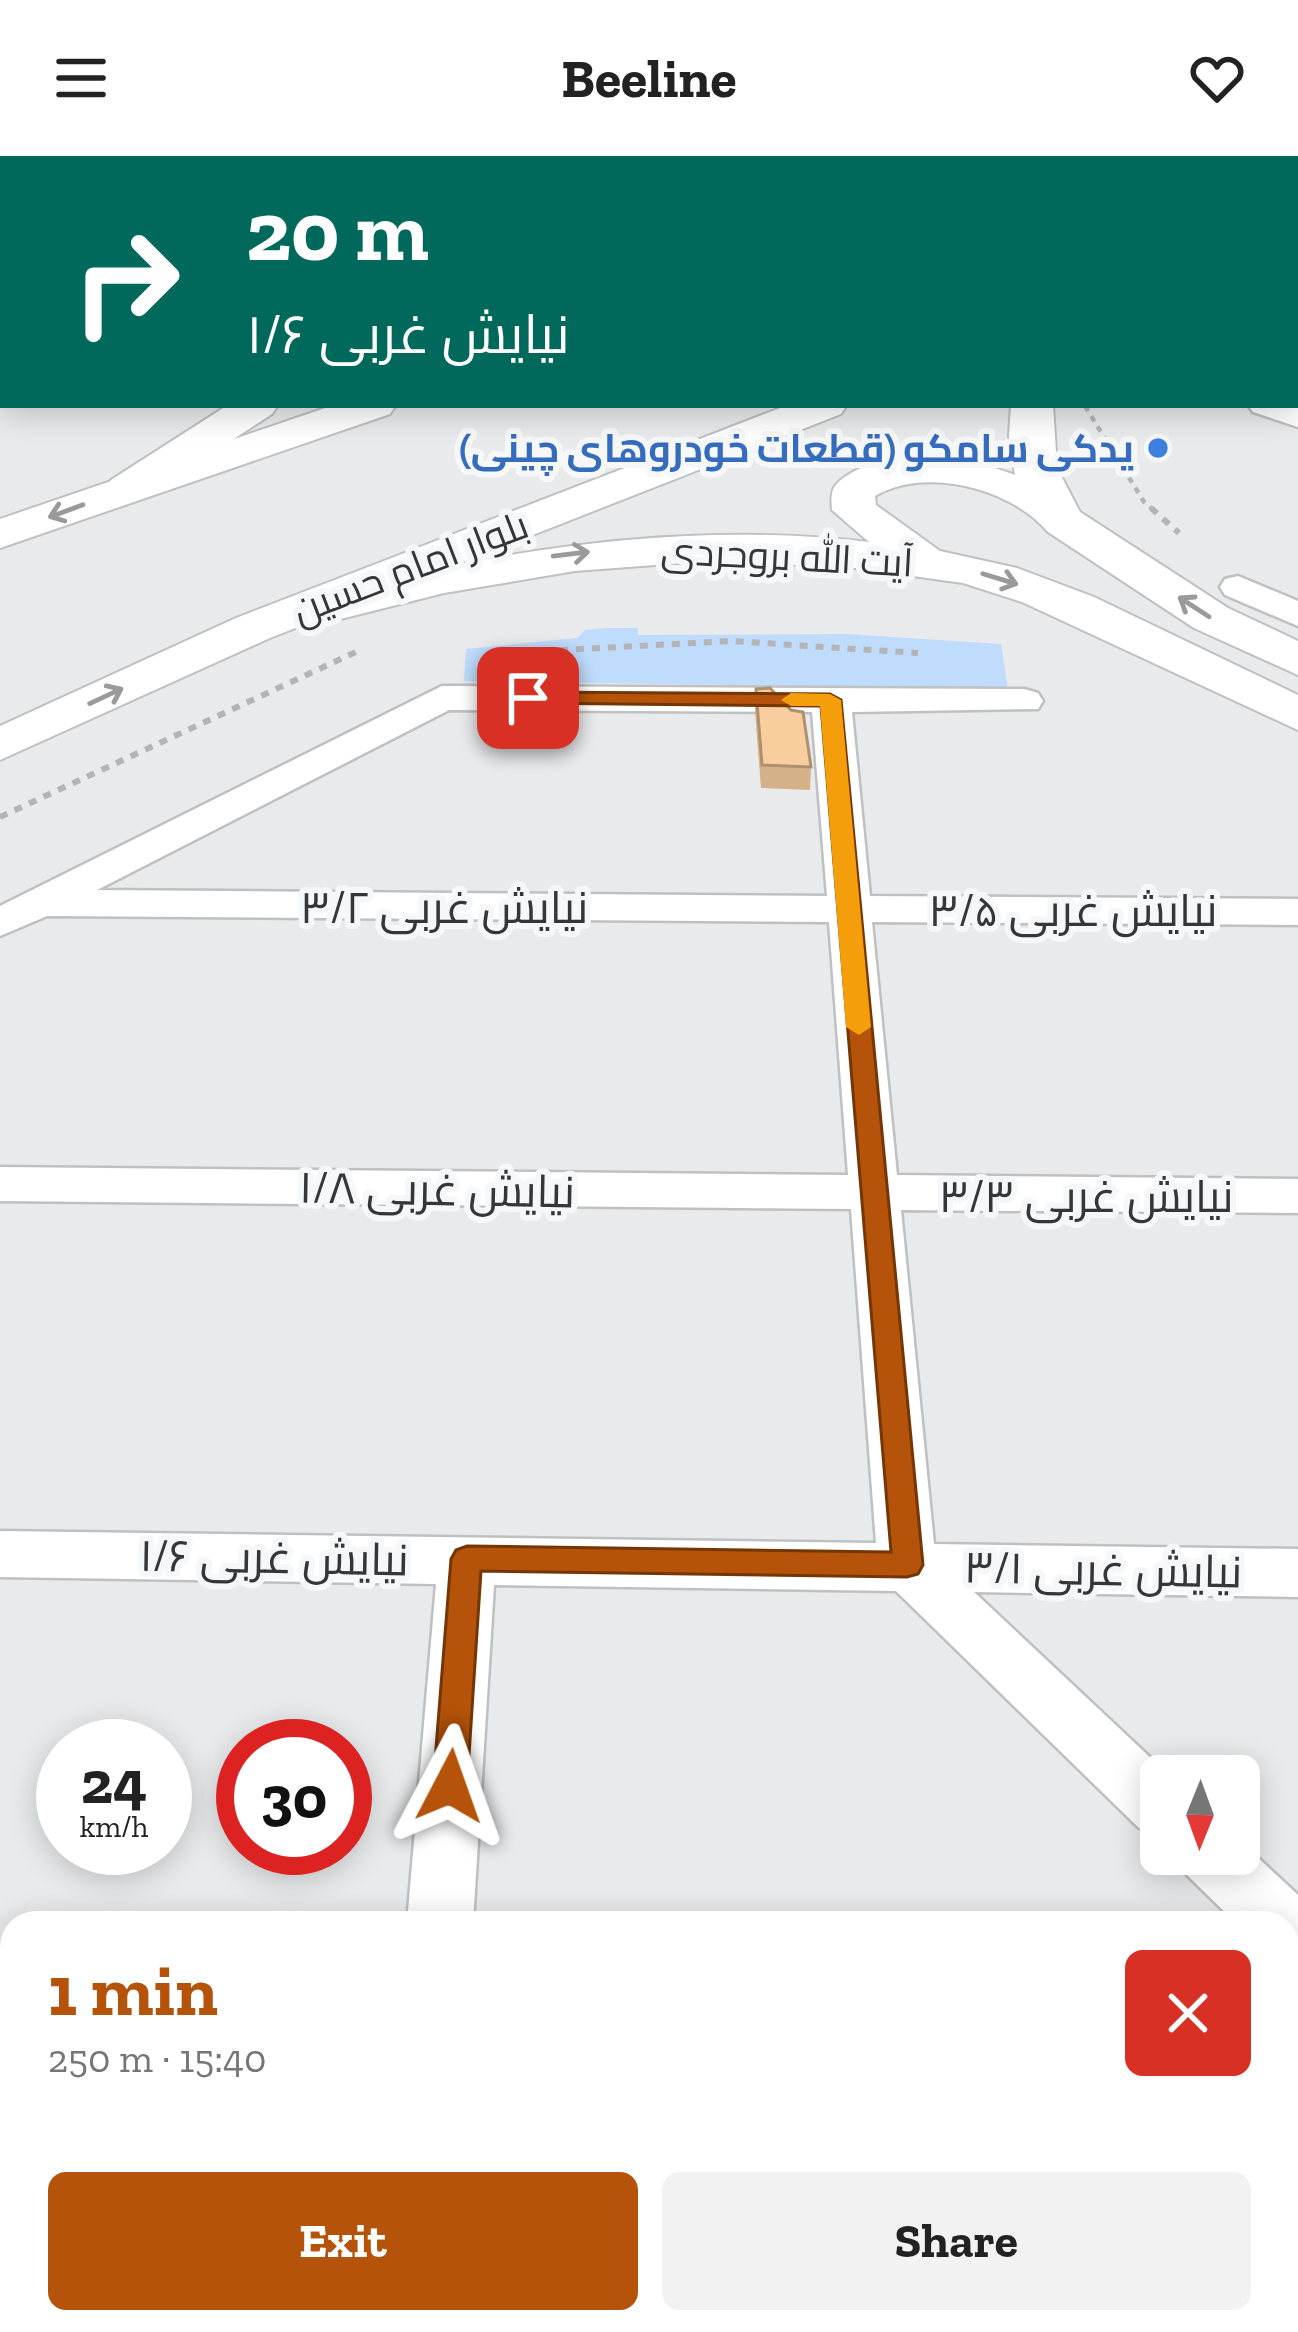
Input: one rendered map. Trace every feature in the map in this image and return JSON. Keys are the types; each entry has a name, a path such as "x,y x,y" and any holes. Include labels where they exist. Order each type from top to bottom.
{"main road":[{"path":"127,489 252,408"},
{"path":"0,534 366,408"},
{"name":"بلوار امام حسین","path":"0,745 253,628 818,408"},
{"path":"1032,408 1028,433 1048,506"},
{"path":"927,562 854,511 852,491 880,474 935,464 962,468 1048,506 1064,522 1211,618 1298,660"},
{"name":"آیت الله بروجردی","path":"253,628 476,569 591,552 734,546 927,562 1061,599 1298,716"}],"street":[{"path":"1238,587 1298,615"},
{"path":"0,923 442,698 1024,701"},
{"path":"830,700 907,1565 1140,1788"},
{"name":"نیایش غربی ۳/۲","path":"40,903 848,908"},
{"name":"نیایش غربی ۳/۵","path":"848,908 1298,912"},
{"name":"نیایش غربی ۱/۸","path":"0,1184 874,1196"},
{"name":"نیایش غربی ۳/۳","path":"874,1196 1298,1196"},
{"name":"نیایش غربی ۱/۶","path":"0,1554 907,1565"},
{"path":"441,1911 467,1559"},
{"name":"نیایش غربی ۳/۱","path":"907,1565 1298,1573"},
{"path":"1231,1875 1268,1911"}],"path":[{"path":"1086,408 1144,502 1238,587"}],"shaded area":[{"path":"638,628 638,635 846,634 1001,644 1008,689 464,681 466,649 577,638 585,630"}],"building":[{"path":"770,688 791,710 803,712 811,767 762,765 756,689"}],"slow traffic":[{"path":"791,700 830,700 859,1027"}],"place":[{"name":"یدکی سامکو (قطعات خودروهای چینی)","path":"1158,448"}],"route":[{"path":"450,1786 467,1559 907,1565 830,700 528,698"}]}
